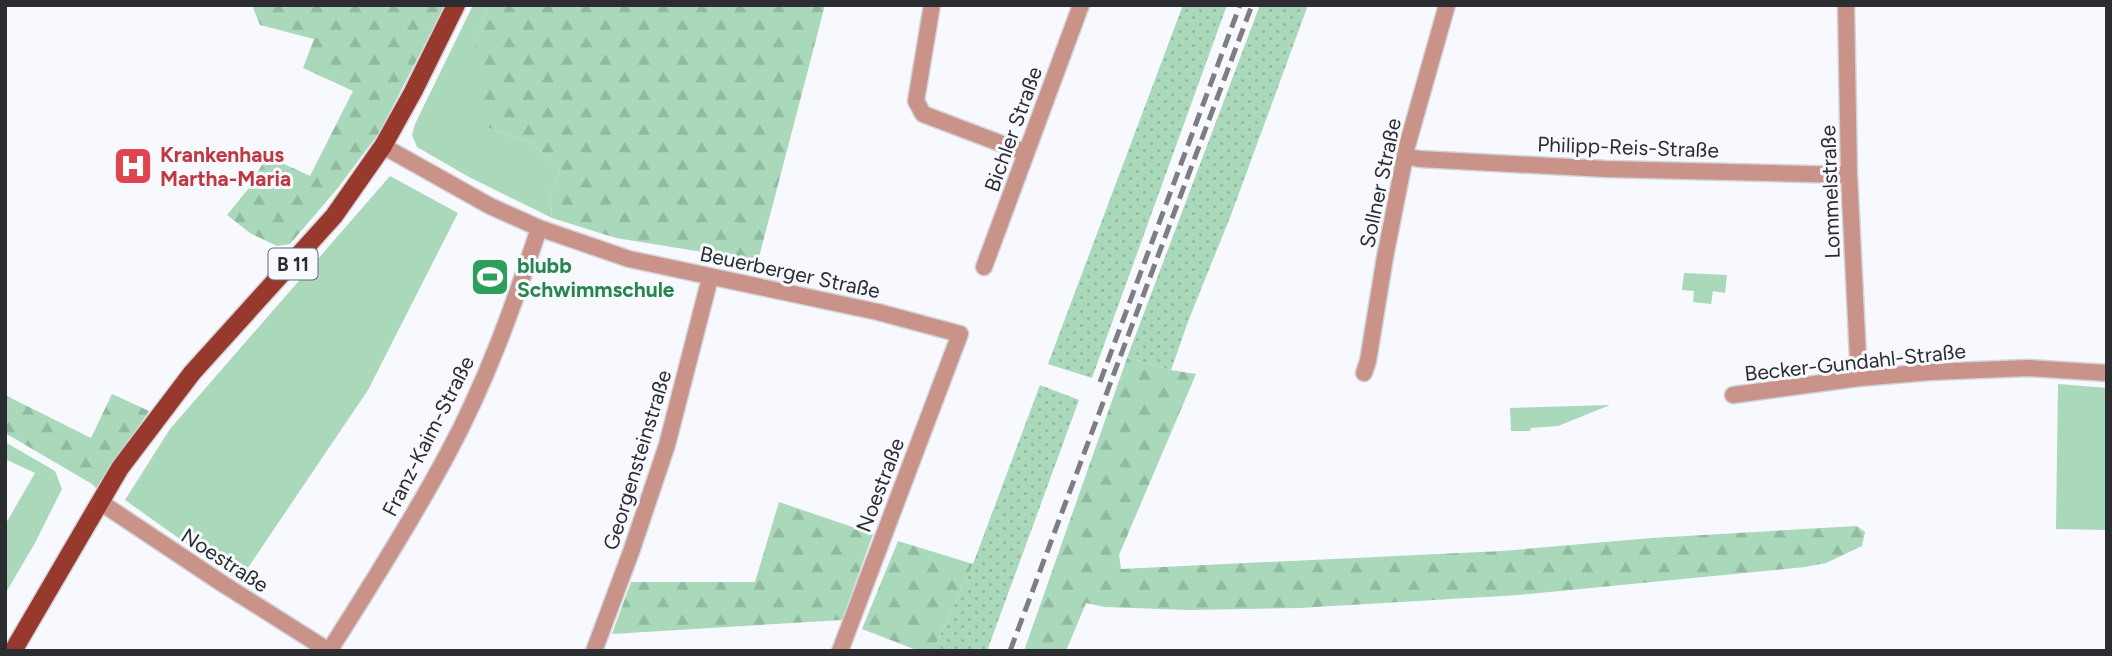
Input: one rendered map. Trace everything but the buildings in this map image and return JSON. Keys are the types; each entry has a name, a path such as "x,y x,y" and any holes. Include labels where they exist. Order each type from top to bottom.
{"main road":[{"name":"B 11","path":"13,651 120,468 191,373 334,216 383,146 456,5"}],"street":[{"path":"932,5 916,101 923,114 1026,153"},
{"name":"Bichler Straße","path":"984,267 1082,5"},
{"name":"Sollner Straße","path":"1364,373 1405,156 1447,5"},
{"name":"Lommelstraße","path":"1846,5 1849,175 1859,378"},
{"name":"Beuerberger Straße","path":"383,146 490,206 539,228 629,259 878,313 960,334"},
{"name":"Philipp-Reis-Straße","path":"1405,156 1606,169 1849,175"},
{"name":"Franz-Kaim-Straße","path":"329,651 381,570 448,453 493,355 519,290 539,228"},
{"name":"Georgensteinstraße","path":"594,651 667,445 710,278"},
{"name":"Noestraße","path":"840,651 960,334"},
{"name":"Becker-Gundahl-Straße","path":"1733,396 1859,378 1994,369 2028,368 2107,373"},
{"name":"Noestraße","path":"100,502 329,651"}],"green space":[{"path":"252,5 445,5 379,133 337,189 290,244 277,246 250,233 227,215 248,189 267,156 310,176 353,91 303,68 314,39 260,25"},
{"path":"473,5 489,5 475,42 489,128 533,144 560,169 550,194 552,218 469,177 417,147 412,135"},
{"path":"489,5 825,5 758,261 616,238 552,218 550,194 560,169 533,144 489,128 479,100 475,41"},
{"path":"1183,5 1227,5 1092,378 1048,364"},
{"path":"1260,5 1308,5 1171,370 1127,358"},
{"path":"390,176 458,213 368,390 239,581 125,500 170,429"},
{"path":"1684,273 1727,275 1725,293 1713,291 1711,304 1693,302 1694,291 1682,290"},
{"path":"1127,358 1196,374 1119,555 1121,569 1502,551 1652,538 1857,526 1865,532 1862,546 1826,563 1805,567 1519,595 1299,608 1188,610 1105,607 1086,603 1066,651 1024,651"},
{"path":"2058,384 2107,388 2107,530 2056,529"},
{"path":"1040,385 1079,400 987,651 933,651 973,564"},
{"path":"112,394 149,411 97,489 5,433 5,395 91,438"},
{"path":"1610,405 1558,426 1511,431 1510,408"},
{"path":"5,442 55,471 62,489 5,594 5,525 35,473 5,459"},
{"path":"779,502 873,534 842,620 612,634 631,582 755,582"},
{"path":"898,541 973,564 933,651 919,651 862,629"}],"railway":[{"path":"1100,382 1240,5"},
{"path":"1010,651 1252,5"}],"place":[{"name":"Krankenhaus Martha-Maria","path":"133,166"},
{"name":"blubb Schwimmschule","path":"490,277"}]}
